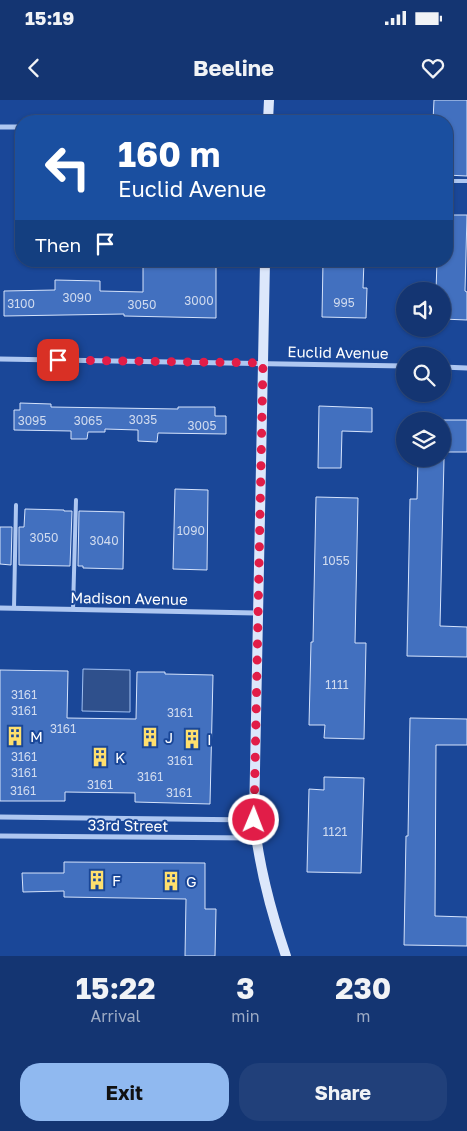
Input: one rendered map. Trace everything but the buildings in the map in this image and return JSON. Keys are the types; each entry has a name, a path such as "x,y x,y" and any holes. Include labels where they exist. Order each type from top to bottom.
{"main road":[{"path":"268,115 269,100"},
{"path":"265,267 254,820 263,877 286,956"}],"street":[{"path":"0,127 15,127"},
{"name":"Euclid Avenue","path":"0,359 396,366"},
{"path":"451,367 467,368"},
{"name":"Madison Avenue","path":"0,608 258,613"},
{"name":"33rd Street","path":"0,817 254,820"},
{"name":"33rd Street","path":"0,836 256,838"}],"lane":[{"path":"453,181 467,182"},
{"path":"73,609 76,500"},
{"path":"14,608 16,505"}],"water":[{"path":"83,669 130,670 130,712 82,711"}],"place":[{"name":"M","path":"15,736"},
{"name":"J","path":"150,737"},
{"name":"I","path":"192,739"},
{"name":"K","path":"100,757"},
{"name":"F","path":"97,880"},
{"name":"G","path":"171,881"}],"route":[{"path":"58,360 263,363 254,820"}]}
